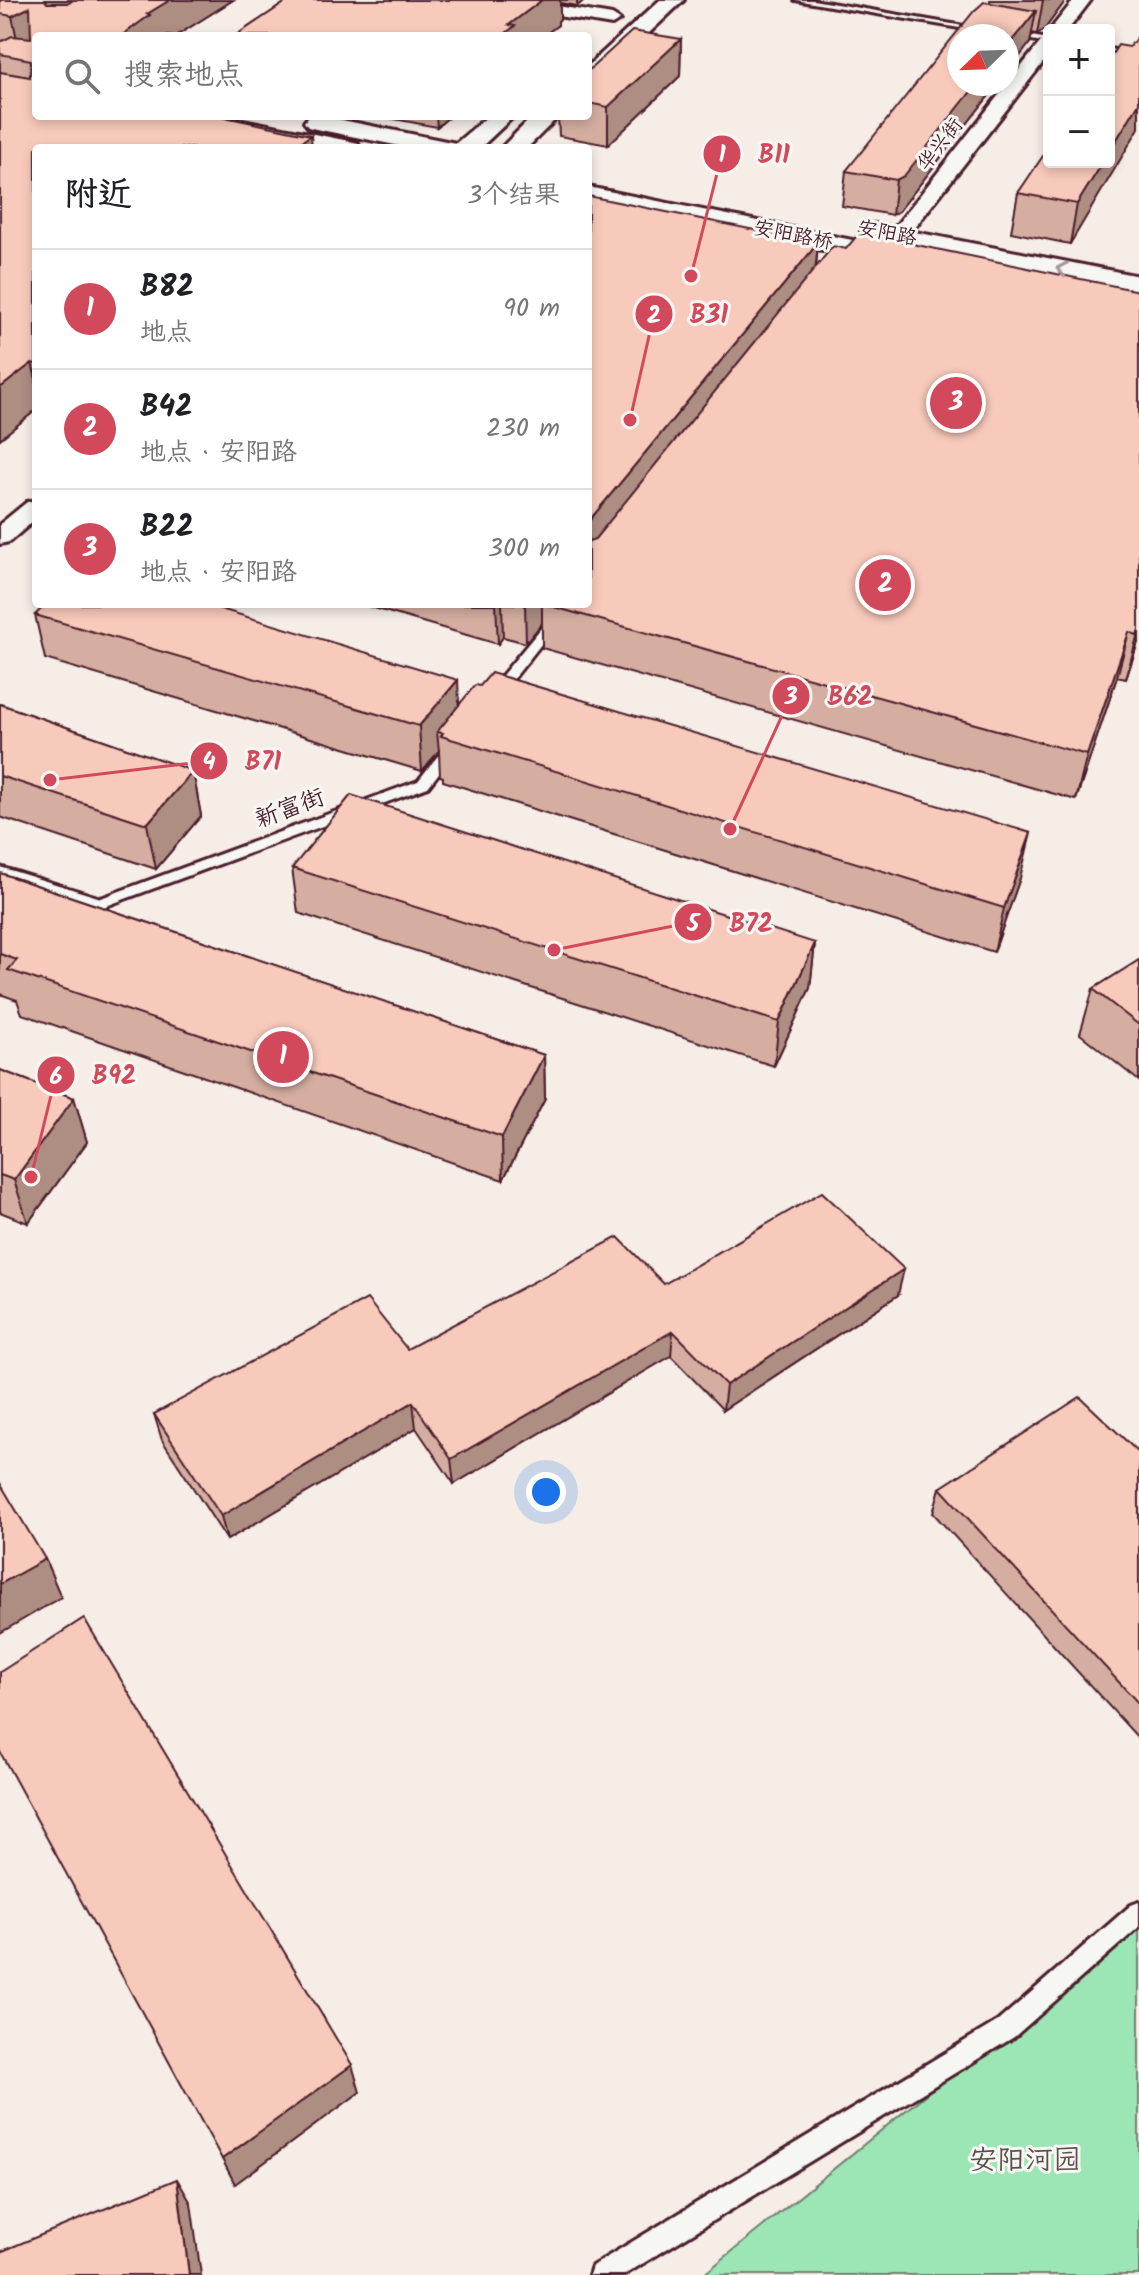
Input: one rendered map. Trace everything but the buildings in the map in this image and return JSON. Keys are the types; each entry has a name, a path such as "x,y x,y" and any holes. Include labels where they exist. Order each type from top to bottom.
{"main road":[{"path":"592,74 673,0"},
{"path":"592,38 618,15"},
{"path":"308,120 427,144"},
{"path":"470,144 497,120"},
{"path":"517,144 543,120"},
{"path":"180,125 234,144"},
{"path":"180,125 320,144"},
{"name":"安阳路","path":"592,177 1139,284"},
{"name":"安阳路桥","path":"592,196 1139,305"},
{"name":"安阳路","path":"592,216 929,281"}],"street":[{"path":"491,0 618,15"},
{"path":"1064,24 1083,0"},
{"name":"华兴街","path":"898,236 1043,50"},
{"path":"0,537 32,510"}],"lane":[{"path":"799,0 947,24"},
{"path":"1019,36 1043,41"},
{"path":"1115,52 1139,56"},
{"path":"490,700 564,608"},
{"name":"新富街","path":"0,872 101,903 423,784 461,736"},
{"path":"601,2275 1006,2029 1139,1913"}],"green space":[{"name":"安阳河园","path":"1139,1921 1139,2275 703,2275"}],"place":[{"name":"B11","path":"691,276"},
{"name":"B22","path":"956,403"},
{"name":"B31","path":"630,420"},
{"name":"B42","path":"885,585"},
{"name":"B71","path":"50,780"},
{"name":"B62","path":"730,829"},
{"name":"B72","path":"554,950"},
{"name":"B82","path":"283,1057"},
{"name":"B92","path":"31,1177"}]}
